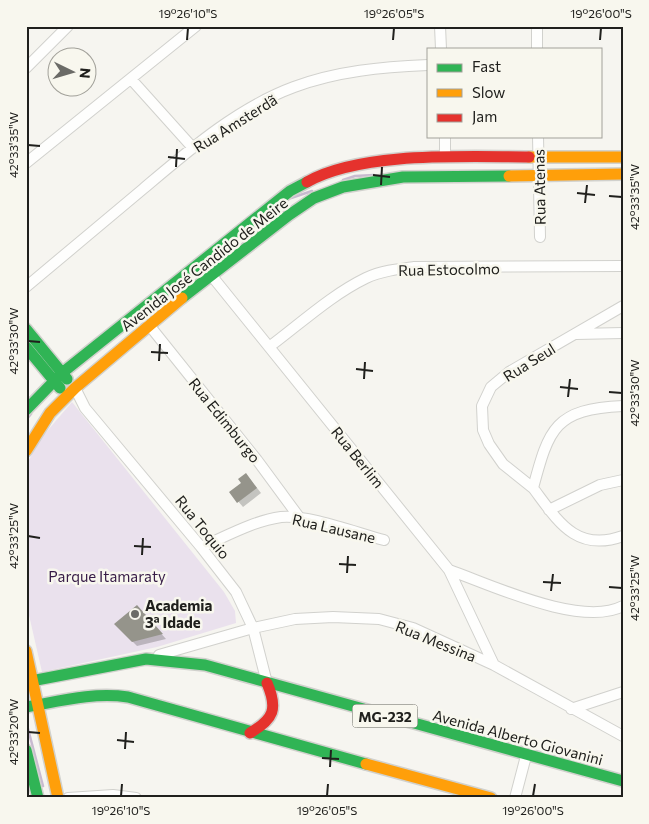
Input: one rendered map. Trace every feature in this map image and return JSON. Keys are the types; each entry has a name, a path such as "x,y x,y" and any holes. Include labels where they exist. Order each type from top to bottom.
{"street":[{"path":"26,68 68,26"},
{"path":"26,163 196,26"},
{"path":"440,26 441,48"},
{"path":"537,26 537,48"},
{"name":"Rua Amsterdã","path":"26,287 193,148 244,113 292,88 331,76 376,67 427,65"},
{"path":"131,79 193,148"},
{"path":"444,138 445,157"},
{"name":"Rua Atenas","path":"538,138 540,237"},
{"name":"Avenida José Candido de Meire","path":"26,451 50,413 71,392 149,325 206,268 290,191 319,176 355,165 445,157 623,174"},
{"name":"Avenida José Candido de Meire","path":"26,410 58,377 206,268 314,198 343,187 403,176 538,166 623,157"},
{"name":"Rua Estocolmo","path":"269,347 333,298 366,278 388,270 414,267 623,266"},
{"name":"Rua Berlim","path":"206,268 449,570 494,665"},
{"name":"Rua Seul","path":"623,306 509,372 491,387 482,406 483,430 503,464 533,488 565,530 579,538 596,541 623,536"},
{"name":"Rua Edimburgo","path":"149,325 257,460 299,517"},
{"path":"26,329 58,377"},
{"path":"575,334 623,333"},
{"path":"26,347 71,392"},
{"name":"Rua Toquio","path":"71,392 201,547 236,592 253,628 267,683"},
{"path":"533,488 544,446 554,430 566,418 603,407 623,406"},
{"path":"549,510 600,485 623,480"},
{"name":"Rua Lausane","path":"201,547 259,523 282,517 299,517 384,540"},
{"path":"449,570 544,604 578,612 596,612 623,606"},
{"name":"Rua Messina","path":"146,659 253,628 295,619 333,617 379,619 413,628 494,665 623,736"},
{"path":"26,651 30,681 38,703 58,798"},
{"name":"Avenida Alberto Giovanini","path":"30,681 146,659 173,660 205,665 526,756 623,781"},
{"path":"250,733 264,726 272,715 273,697 267,683"},
{"path":"571,709 623,692"},
{"path":"26,707 38,703 90,695 121,696 491,798"},
{"path":"26,750 38,798"},
{"path":"516,798 526,756"},
{"path":"68,798 113,795 136,798"}],"green space":[{"name":"Parque Itamaraty","path":"72,402 224,592 235,611 236,623 157,647 42,672 26,602 26,465 42,437"}],"building":[{"path":"246,473 257,488 237,503 229,492 241,483 238,479"},
{"name":"Academia 3ª Idade","path":"137,605 163,634 132,642 114,624"}],"waterway":[{"path":"343,180 355,176 374,175"},
{"path":"291,198 312,191"},
{"path":"26,420 31,414"},
{"path":"27,725 43,786"}],"traffic: fast":[{"path":"182,298 289,215 314,198 343,187 403,177 509,176"},
{"path":"26,410 62,373 290,191 307,182"},
{"path":"26,329 67,379"},
{"path":"26,347 60,388"},
{"path":"26,682 146,659 205,665 623,781"},
{"path":"26,707 89,696 128,697 366,764"},
{"path":"26,750 38,798"}],"traffic: slow":[{"path":"529,157 623,157"},
{"path":"509,176 623,174"},
{"path":"26,451 50,413 75,388 182,298"},
{"path":"26,651 58,798"},
{"path":"366,764 491,798"}],"traffic: jam":[{"path":"307,182 330,172 385,160 446,157 529,157"},
{"path":"250,733 264,723 272,712 272,700 267,683"}],"place":[{"name":"Academia 3ª Idade","path":"135,614"}]}
